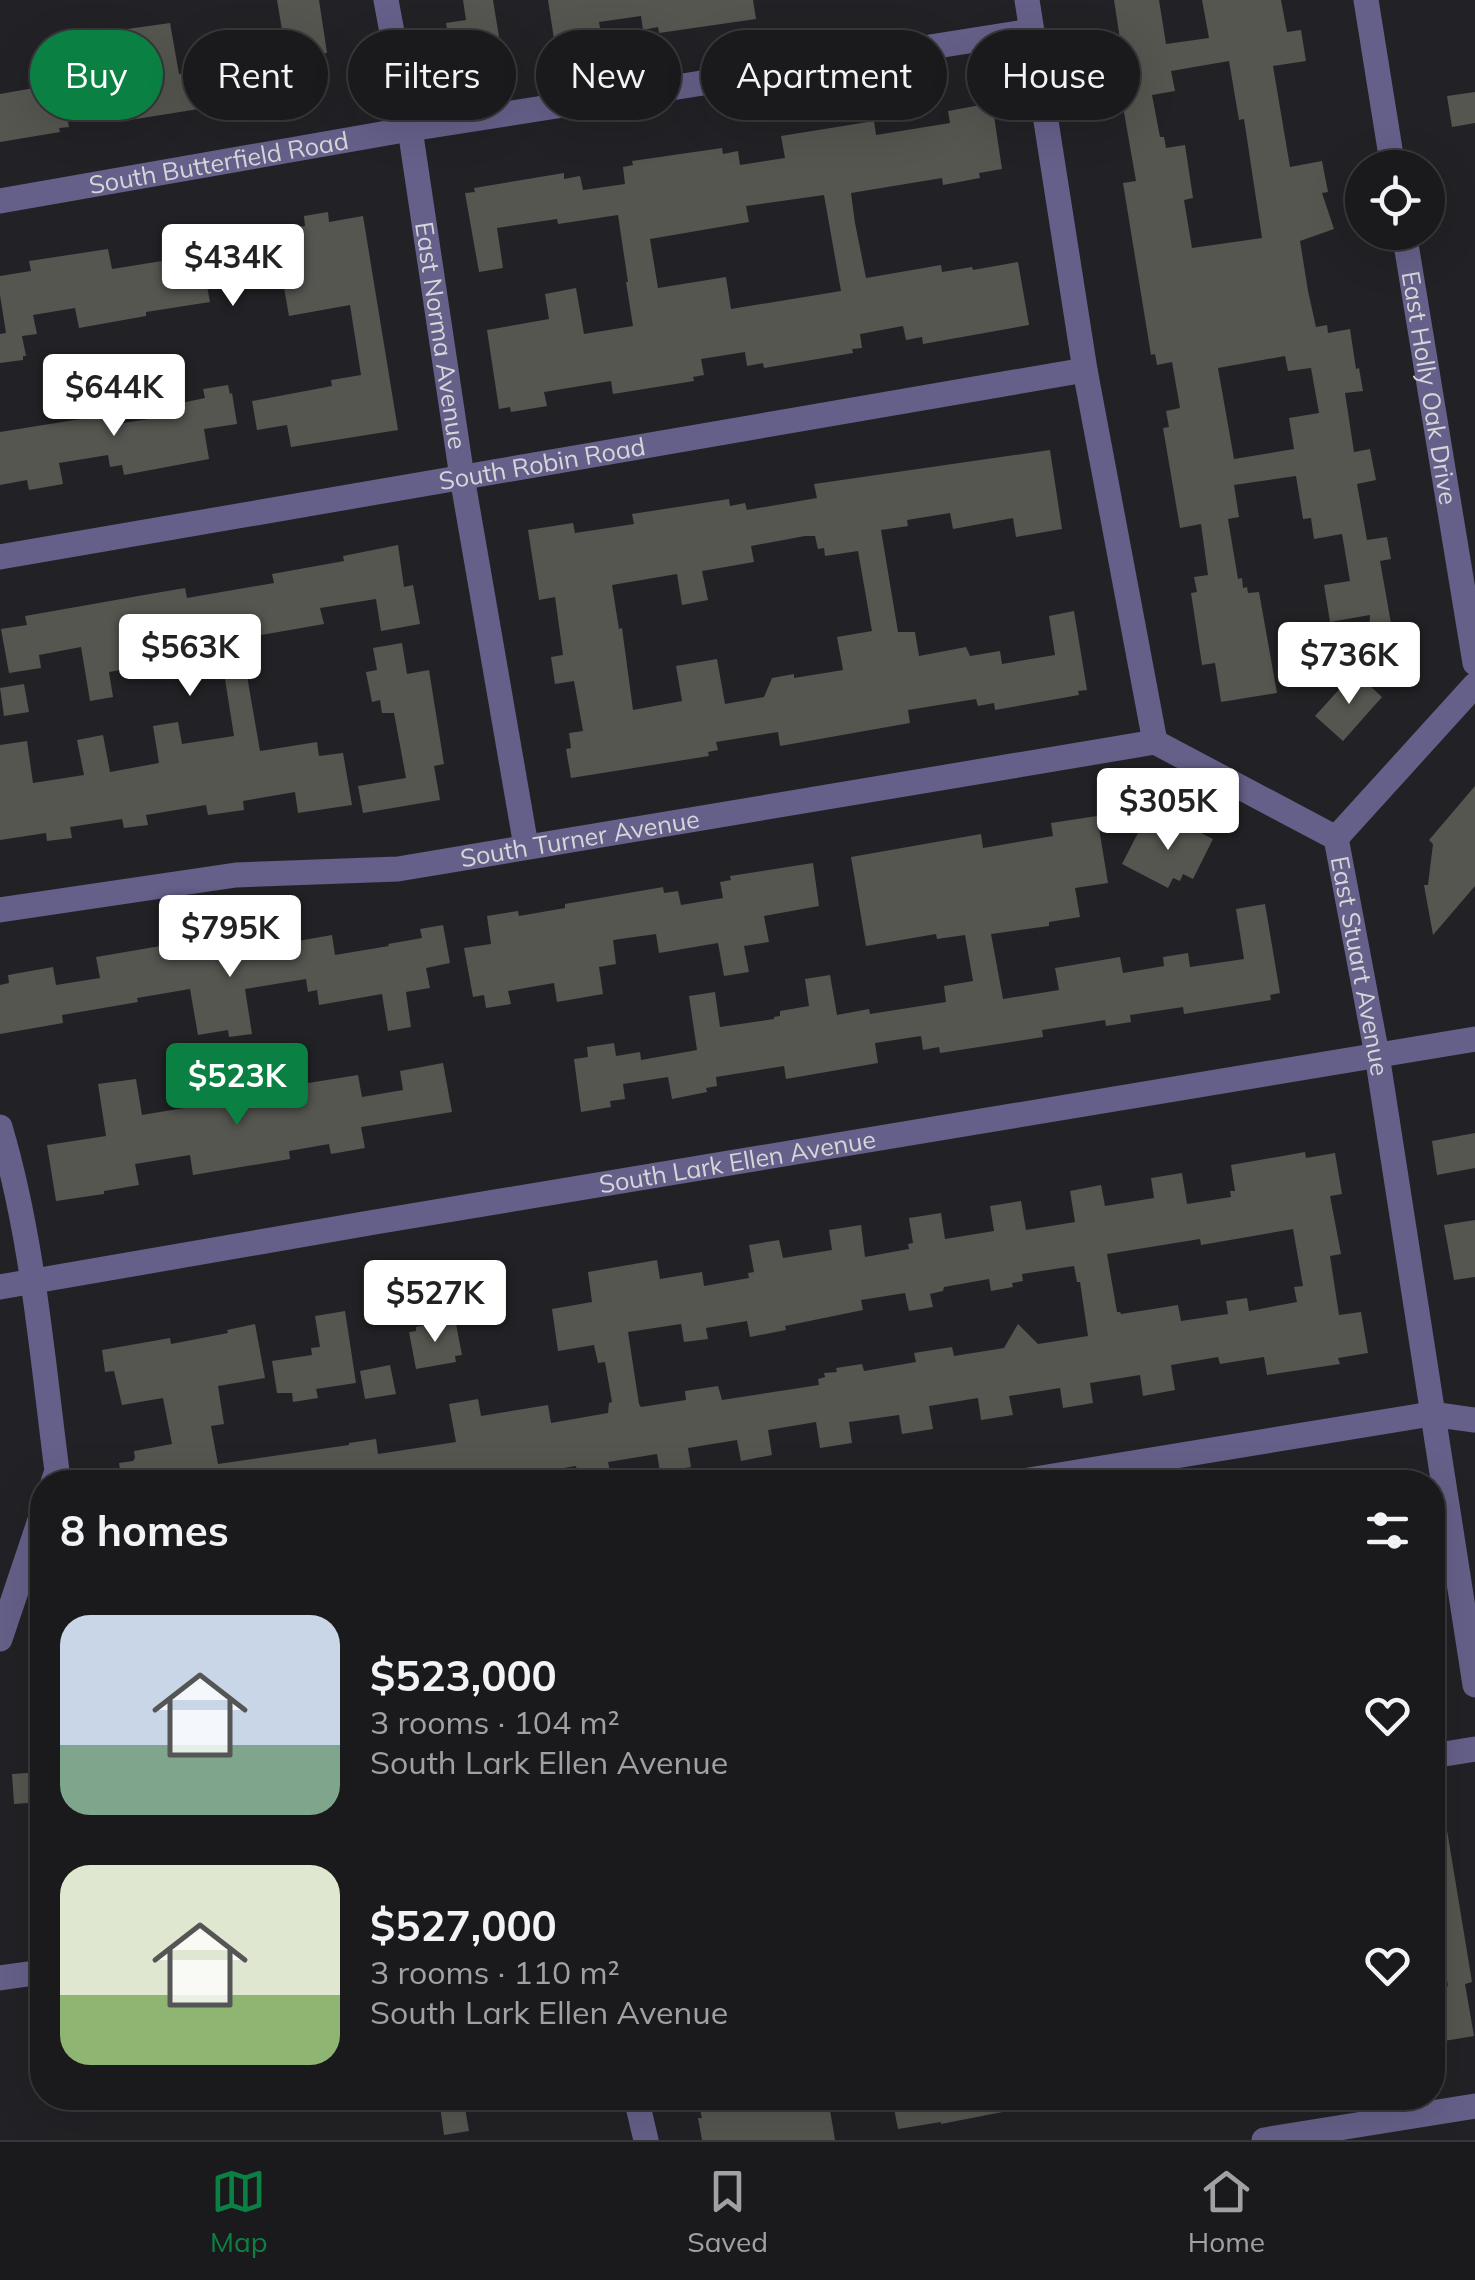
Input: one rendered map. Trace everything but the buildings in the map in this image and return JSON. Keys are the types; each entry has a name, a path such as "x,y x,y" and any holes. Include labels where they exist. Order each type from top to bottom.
{"street":[{"name":"East Norma Avenue","path":"386,0 410,129 462,478 526,846"},
{"path":"1027,0 1032,30"},
{"path":"1366,0 1390,150"},
{"name":"South Butterfield Road","path":"0,201 410,129 967,41"},
{"path":"1046,120 1085,370 1155,742"},
{"name":"East Holly Oak Drive","path":"1407,250 1475,662"},
{"name":"South Robin Road","path":"0,556 1085,370"},
{"path":"1336,838 1475,684"},
{"name":"East Stuart Avenue","path":"1155,742 1336,838 1377,1055 1440,1470"},
{"name":"South Turner Avenue","path":"0,910 236,876 398,868 1155,742"},
{"name":"South Lark Ellen Avenue","path":"0,1288 1475,1039"},
{"path":"0,1127 15,1176 33,1282 57,1470"},
{"path":"1089,1470 1431,1414 1475,1420"},
{"name":"East Stuart Avenue","path":"1445,1500 1475,1685"},
{"path":"0,1639 30,1550"},
{"path":"1445,1754 1475,1749"},
{"path":"0,1978 30,1974"},
{"path":"1264,2140 1475,2106"},
{"path":"639,2110 646,2140"}]}
